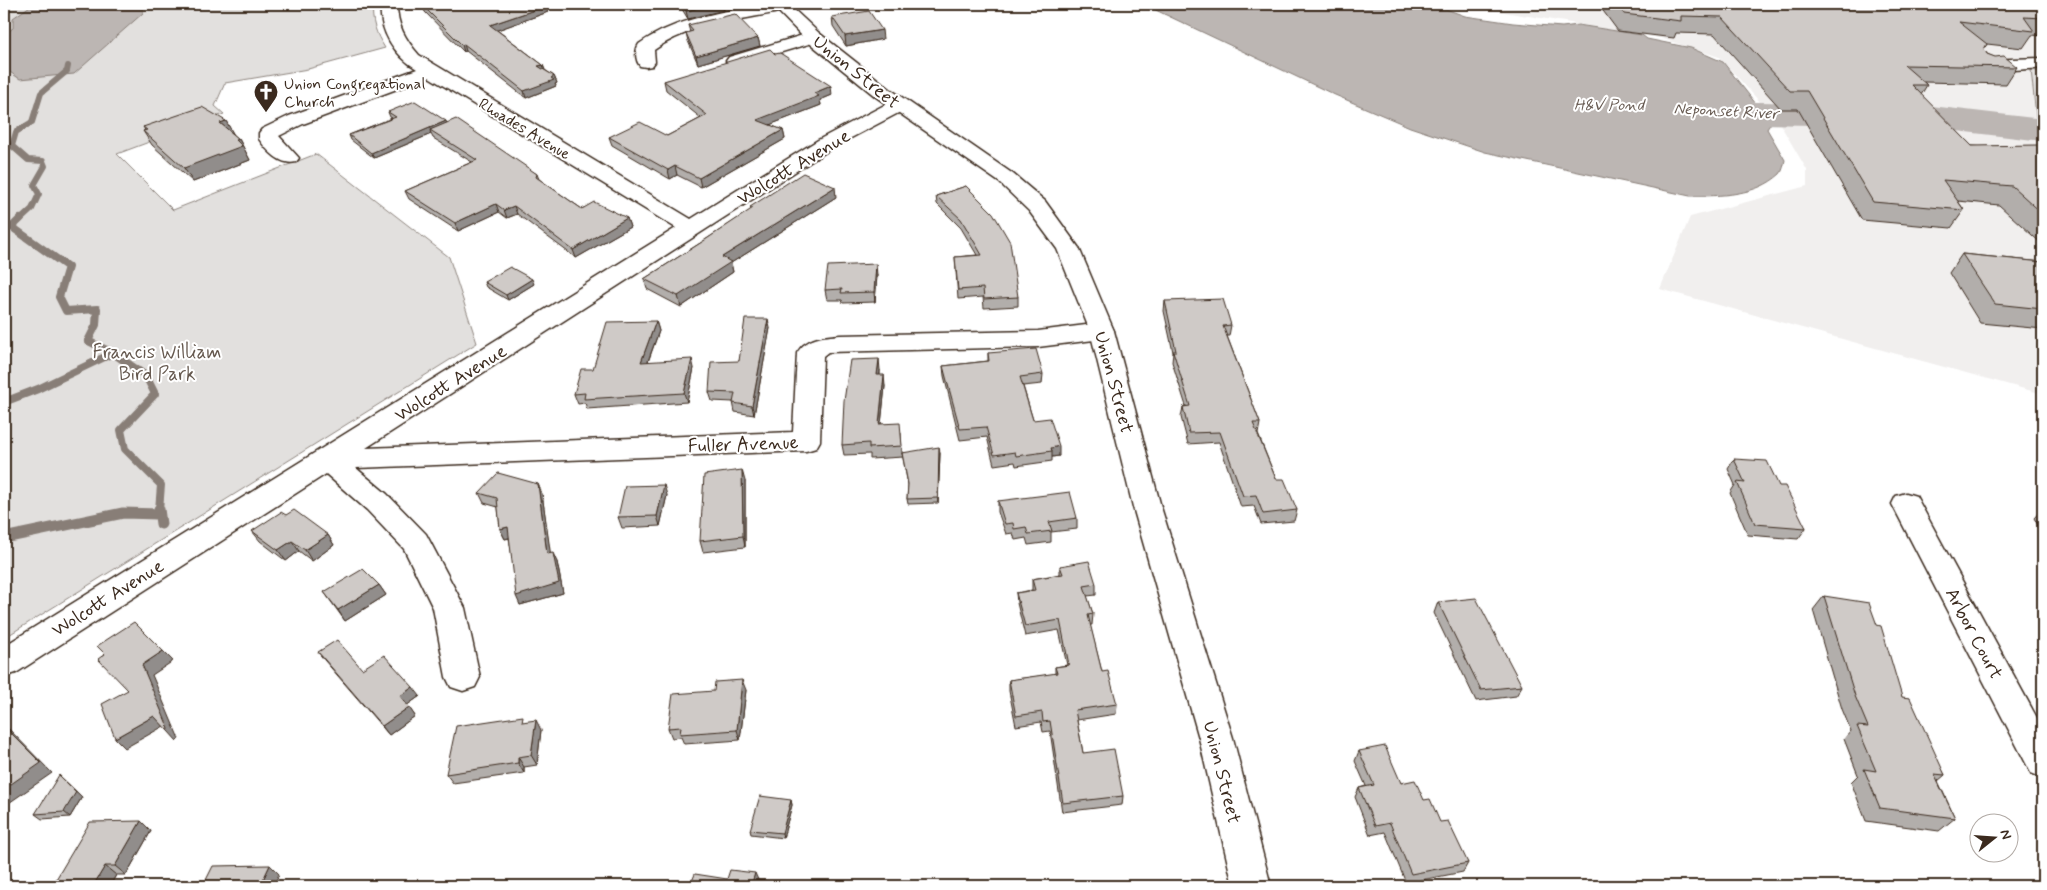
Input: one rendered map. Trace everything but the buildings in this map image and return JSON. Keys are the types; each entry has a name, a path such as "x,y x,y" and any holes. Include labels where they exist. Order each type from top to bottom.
{"street":[{"name":"Rhoades Avenue","path":"389,4 390,22 398,42 413,59 691,228"},
{"path":"646,62 645,48 654,40 685,27 794,14"},
{"path":"721,65 794,14"},
{"name":"Union Street","path":"794,14 899,105 1006,178 1037,206 1068,248 1102,331 1148,507 1214,732 1252,886"},
{"path":"1984,66 2043,63"},
{"path":"289,158 268,139 269,133 296,120 431,70"},
{"name":"Wolcott Avenue","path":"4,663 825,144 899,105"},
{"name":"Fuller Avenue","path":"327,459 806,441 810,353 821,346 840,343 1038,339 1102,331"},
{"path":"327,459 377,502 415,542 449,608 463,677"},
{"name":"Arbor Court","path":"1906,504 2043,762"}],"shaded area":[{"path":"1470,4 2043,4 2043,72 2031,70 2037,125 2043,130 2043,394 1660,289 1690,217 1807,186 1807,170 1780,124 1719,57 1660,38 1486,9"}],"green space":[{"name":"Francis William Bird Park","path":"4,4 373,4 375,27 385,48 308,69 225,83 215,106 224,114 117,154 173,210 316,154 449,257 477,343 4,638"},
{"path":"2031,70 2043,72 2043,130 2037,125"}],"water":[{"path":"33,4 143,4 143,13 74,74 20,79 4,68 4,35 13,28 13,18"},
{"name":"H&V Pond","path":"1143,4 1432,4 1465,16 1513,23 1562,27 1578,25 1642,35 1647,39 1691,48 1723,62 1771,123 1767,129 1785,160 1784,165 1780,174 1771,181 1749,191 1726,195 1690,196 1485,152 1410,127 1335,95"}],"waterway":[{"path":"19,221 32,209 39,194 34,185 45,166 43,161 28,160 12,146 16,132 32,122 41,93 67,71 68,66"},
{"name":"Neponset River","path":"1693,110 1706,112 1923,116 2043,130"},
{"path":"20,219 12,227 68,267 59,297 66,311 97,309 96,325 88,341 113,353"},
{"path":"4,402 38,389 113,353"},
{"path":"113,353 146,376 155,394 121,430 125,449 161,485 159,509"},
{"path":"159,509 161,524"},
{"path":"4,538 123,513 159,514"}],"place":[{"name":"Union Congregational Church","path":"266,113"}]}
